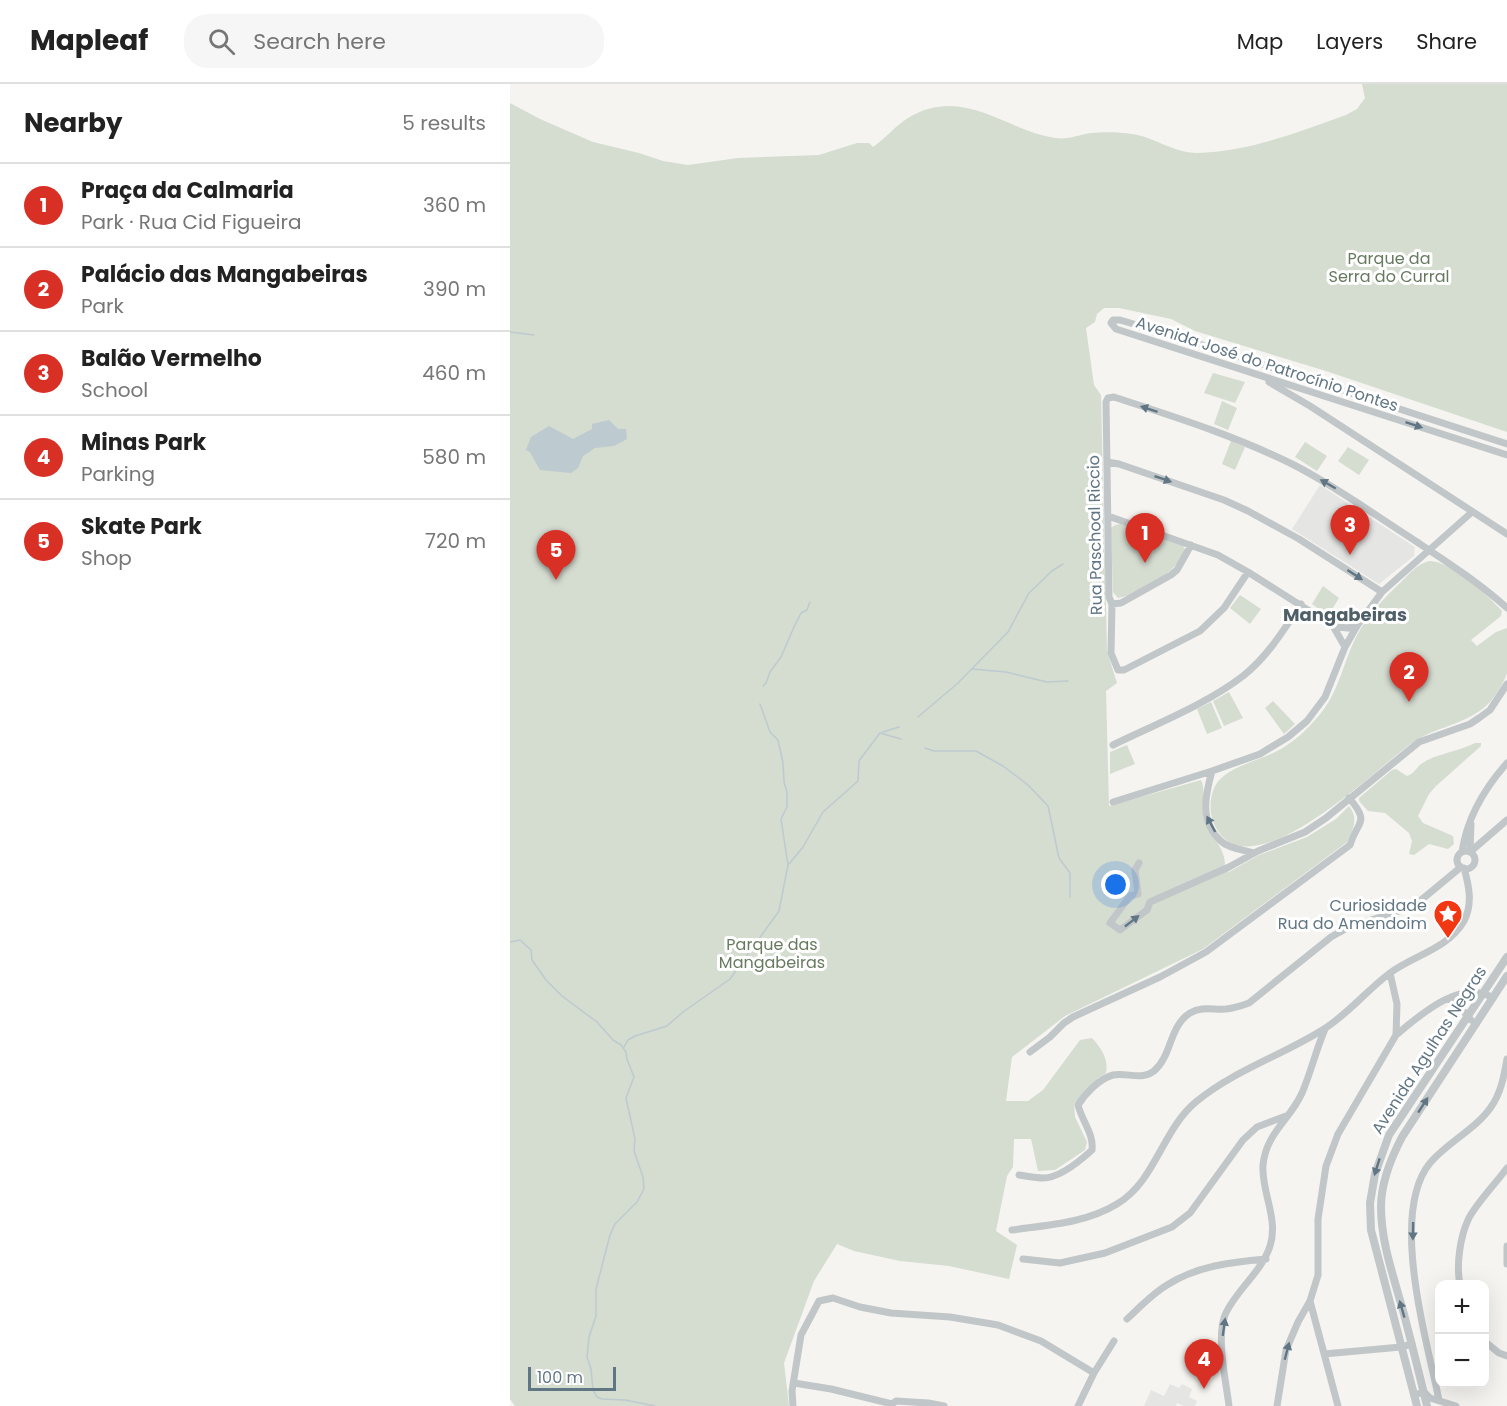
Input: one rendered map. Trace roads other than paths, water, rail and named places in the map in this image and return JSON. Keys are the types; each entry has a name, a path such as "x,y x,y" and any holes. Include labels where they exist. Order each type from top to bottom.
{"street":[{"name":"Avenida José do Patrocínio Pontes","path":"1507,444 1178,337 1120,320 1113,320 1111,323 1116,329 1507,455"},
{"path":"1260,376 1507,534"},
{"path":"1310,406 1305,398 1306,394 1311,393"},
{"name":"Rua Paschoal Riccio","path":"1248,572 1224,608 1200,630 1124,670 1118,670 1111,653 1112,604 1109,597 1106,402 1108,398 1114,397 1218,432 1293,465 1332,486 1430,550"},
{"path":"1107,462 1119,464 1224,500 1248,511 1299,539 1382,592"},
{"path":"1113,802 1260,754 1277,745 1307,721 1325,698 1357,626 1382,592 1472,512"},
{"path":"1108,516 1218,555 1334,626 1347,628 1357,626"},
{"path":"1112,604 1121,603 1171,575 1177,570 1191,545"},
{"path":"1430,550 1481,585 1507,608"},
{"path":"1113,745 1217,693 1244,675 1265,655 1300,604"},
{"path":"1334,626 1346,647"},
{"path":"1150,902 1138,894 1130,896 1110,923 1120,930 1147,910 1150,902 1229,867 1254,853 1305,832 1326,818 1419,742 1470,724 1490,710 1507,684"},
{"path":"1469,854 1471,818 1482,794 1507,763"},
{"path":"1212,771 1205,801 1206,816 1210,825 1223,843 1254,853"},
{"path":"1030,1052 1073,1017 1160,977 1206,952 1350,845 1361,820 1358,808 1349,798"},
{"path":"1019,1174 1042,1178 1053,1177 1092,1150 1093,1140 1080,1115 1078,1105 1082,1099 1101,1081 1113,1075 1142,1076 1151,1073 1160,1065 1176,1029 1190,1013 1201,1008 1225,1009 1249,1003 1331,937 1349,927 1399,911 1420,901 1463,866 1469,854 1507,820"},
{"path":"1012,1230 1094,1216 1116,1205 1141,1186 1162,1148 1197,1101 1227,1080 1325,1029 1390,973 1453,936 1466,915 1469,887 1458,855 1469,854"},
{"path":"1138,894 1135,870 1139,863"},
{"name":"Avenida Agulhas Negras","path":"1417,1406 1371,1230 1371,1203 1375,1174 1389,1135 1507,957"},
{"path":"1390,973 1397,1004 1396,1035"},
{"name":"Avenida Agulhas Negras","path":"1427,1406 1382,1227 1381,1205 1386,1175 1402,1137 1507,976"},
{"path":"1277,1406 1286,1350 1310,1301 1318,1275 1318,1219 1326,1166 1338,1134 1396,1035 1429,1008 1449,999 1483,992 1492,999"},
{"path":"1459,1006 1466,994"},
{"path":"1449,999 1477,1024"},
{"path":"1229,1406 1222,1337 1225,1315 1266,1258 1271,1244 1273,1223 1263,1167 1272,1135 1301,1094 1316,1048 1325,1029"},
{"path":"1439,1400 1415,1279 1412,1224 1416,1194 1422,1176 1430,1163 1491,1107 1502,1084 1507,1059"},
{"path":"1023,1259 1060,1263 1094,1256 1172,1227 1190,1213 1243,1140 1257,1127 1288,1115"},
{"path":"1459,1280 1459,1255 1468,1220 1507,1168"},
{"path":"1507,1246 1507,1264"},
{"path":"1127,1318 1165,1286 1195,1270 1266,1258"},
{"path":"793,1406 792,1391 801,1335 819,1301 833,1298 860,1307 891,1313 950,1317 998,1325 1041,1341 1094,1373"},
{"path":"1310,1301 1338,1406"},
{"path":"1078,1406 1094,1373 1114,1341"},
{"path":"1324,1354 1412,1344"},
{"path":"1489,1344 1507,1356"},
{"path":"794,1383 831,1389 893,1405 896,1401 944,1406"},
{"path":"1414,1395 1424,1392 1430,1398 1456,1406"}],"waterway":[{"path":"510,332 534,335"},
{"path":"918,717 958,683 1008,632 1029,593 1052,571 1063,564"},
{"path":"763,686 781,657 801,613 807,610 810,602"},
{"path":"972,669 1006,672 1047,682 1068,681"},
{"path":"624,1047 628,1040 635,1036 667,1026 730,979 779,911 788,865 781,819 787,807 787,792 778,740 770,732 760,704"},
{"path":"883,732 899,727"},
{"path":"789,864 803,847 823,812 858,781 859,761 880,733 901,739"},
{"path":"925,748 934,751 976,751 1003,766 1028,785 1048,806 1059,858 1070,873 1070,897"},
{"path":"510,942 520,940 531,950 532,960 546,980 621,1045 626,1052 634,1077 626,1098 635,1139 634,1151 643,1177 644,1189 637,1202 615,1224 610,1235 596,1289 596,1316 589,1337 587,1357 593,1390 597,1397 655,1406"}],"place":[{"name":"Balão Vermelho","path":"1350,555"},
{"name":"Praça da Calmaria","path":"1145,563"},
{"name":"Skate Park","path":"556,580"},
{"name":"Palácio das Mangabeiras","path":"1409,702"},
{"name":"Curiosidade Rua do Amendoim","path":"1448,940"},
{"name":"Minas Park","path":"1204,1389"}],"district":[{"name":"Mangabeiras","path":"1345,614"}],"park label":[{"name":"Parque da Serra do Curral","path":"1389,267"},
{"name":"Parque das Mangabeiras","path":"772,953"}]}
